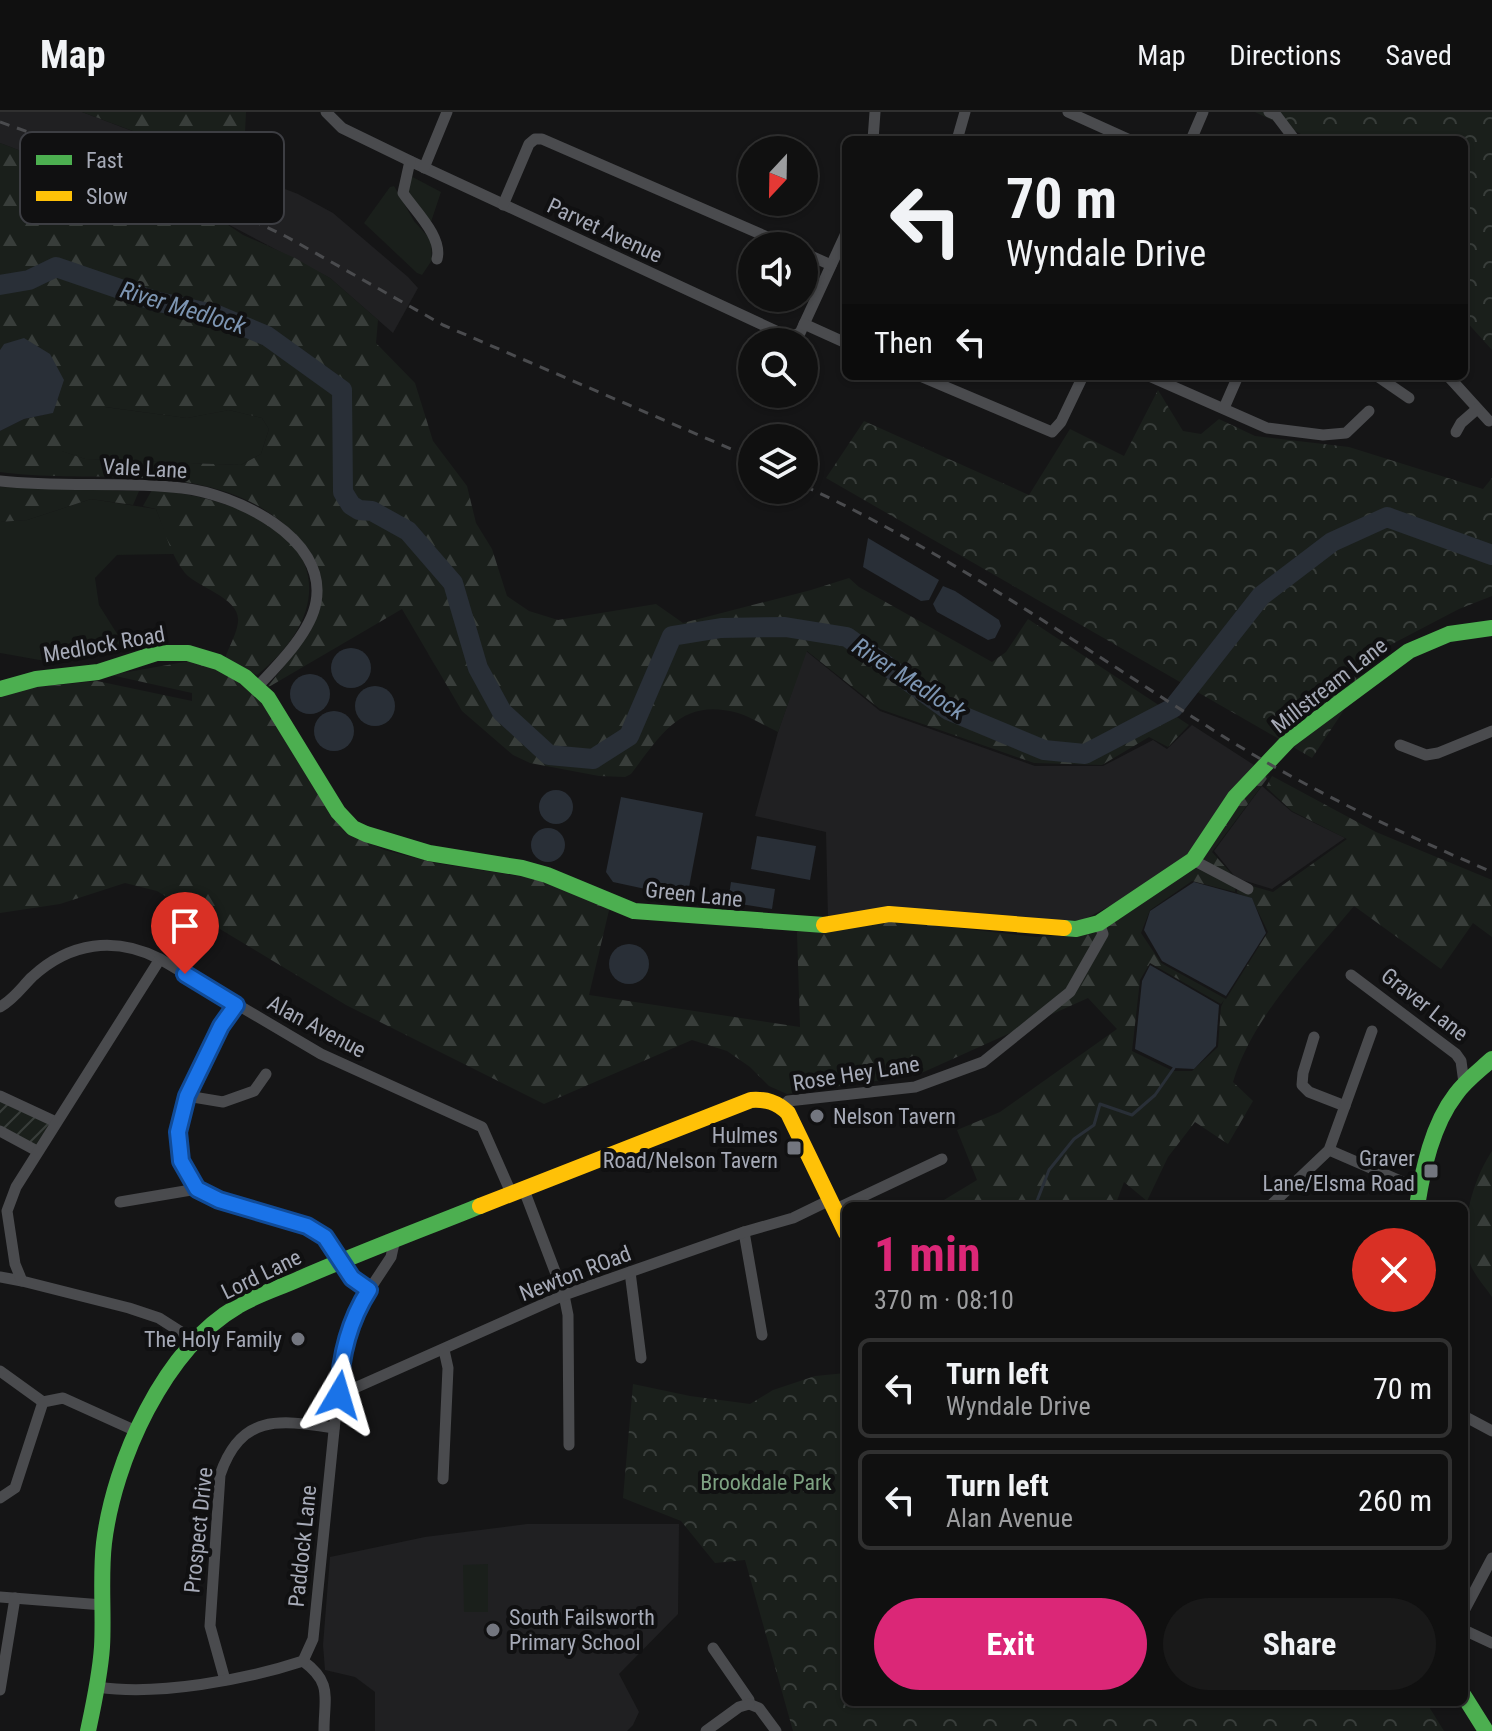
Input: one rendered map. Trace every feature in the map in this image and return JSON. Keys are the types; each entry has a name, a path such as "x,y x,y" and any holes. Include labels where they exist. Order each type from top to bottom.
{"street":[{"name":"Parvet Avenue","path":"326,112 342,128 424,168 784,335 797,336 804,324"},
{"path":"424,168 447,112"},
{"path":"873,136 875,112"},
{"path":"958,136 965,112"},
{"path":"1068,112 1121,136"},
{"path":"1193,136 1203,112"},
{"path":"1269,112 1276,115 1292,136"},
{"path":"503,205 529,144 535,139 542,139 756,232"},
{"path":"410,161 403,193 436,240 437,259"},
{"path":"842,242 804,324 842,341"},
{"path":"818,259 831,265"},
{"path":"929,380 1052,432 1061,422 1081,380"},
{"path":"1158,380 1267,428 1323,435 1346,433 1369,411"},
{"path":"1224,408 1236,380"},
{"path":"1383,380 1409,398"},
{"path":"1452,380 1489,421"},
{"path":"1456,432 1477,409"},
{"name":"Vale Lane","path":"0,481 183,488 242,506 281,527 315,570 316,602 294,645 258,686"},
{"name":"Millstream Lane","path":"1193,860 1235,797 1289,740 1409,651 1428,641 1472,628 1492,628"},
{"name":"Medlock Road","path":"0,689 46,676 101,671 158,653 182,653 211,659 236,670 258,686"},
{"name":"Green Lane","path":"258,686 278,713 338,812 353,828 429,853 547,875 634,911 807,926 889,914 1013,926 1087,928 1193,860"},
{"path":"1400,745 1426,755 1492,731"},
{"path":"1193,860 1248,889"},
{"name":"Rose Hey Lane","path":"783,1107 788,1101 915,1087 983,1062 1070,992 1099,947 1103,934 1099,923"},
{"name":"Alan Avenue","path":"0,1007 12,1001 31,978 56,958 92,944 117,944 141,949 321,1054 482,1127 518,1193 564,1295 568,1315 569,1445"},
{"path":"22,1281 15,1264 7,1211 16,1187 160,959"},
{"name":"Graver Lane","path":"1351,975 1455,1053 1461,1061 1464,1083"},
{"path":"236,1005 221,1026 187,1096 178,1132 181,1161 197,1189 219,1200 307,1226 325,1237 352,1278 369,1290"},
{"path":"1274,1202 1329,1150 1372,1031"},
{"path":"1314,1037 1302,1085 1309,1092 1345,1106"},
{"path":"1329,1150 1418,1197 1444,1111 1464,1083 1492,1059"},
{"path":"187,1096 223,1102 254,1091 266,1074"},
{"path":"0,1096 56,1122"},
{"name":"Lord Lane","path":"88,1731 98,1687 102,1647 104,1543 122,1467 136,1431 170,1371 195,1341 237,1306 342,1260 737,1104 766,1099 783,1107"},
{"path":"783,1107 800,1135 842,1224"},
{"path":"0,1131 37,1151"},
{"name":"Newton ROad","path":"339,1395 564,1295 744,1232 833,1205 942,1159"},
{"path":"120,1202 197,1189"},
{"path":"744,1232 762,1335"},
{"name":"Paddock Lane","path":"303,1661 313,1639 334,1428 346,1343 358,1307 391,1257 395,1239"},
{"path":"630,1272 641,1358"},
{"path":"0,1277 129,1308 159,1318 195,1341"},
{"path":"443,1479 448,1368 444,1350"},
{"path":"0,1371 43,1402 63,1398 136,1431"},
{"path":"0,1498 15,1488 43,1402"},
{"path":"1468,1418 1492,1431"},
{"name":"Prospect Drive","path":"225,1680 210,1626 220,1475 227,1454 237,1440 256,1426 286,1421 334,1428"},
{"path":"1468,1603 1492,1558"},
{"path":"0,1597 103,1605"},
{"path":"0,1690 15,1598"},
{"path":"1468,1632 1492,1643"},
{"path":"713,1648 749,1704"},
{"path":"98,1687 132,1691 225,1680 303,1661 318,1672 324,1685 324,1731"},
{"path":"1468,1702 1486,1731"},
{"path":"706,1731 739,1707 749,1704 759,1708 776,1731"}],"shaded area":[{"path":"0,112 82,112 135,132 20,132 20,151 0,143"},
{"path":"284,189 333,213 418,288 393,333 330,278 228,224 284,224"},
{"path":"24,338 50,354 64,380 53,413 24,419 0,431 0,350 4,344"},
{"path":"868,538 939,580 929,600 921,601 863,567"},
{"path":"943,586 999,620 1001,626 995,638 988,640 937,612 933,604"},
{"path":"351,648 365,654 371,668 365,682 351,688 337,682 331,668 337,654"},
{"path":"806,651 880,711 1035,766 1103,766 1153,740 1167,749 1192,725 1254,765 1221,807 1193,851 1141,890 1083,920 828,919 826,832 755,816 778,732"},
{"path":"310,674 324,680 330,694 324,708 310,714 296,708 290,694 296,680"},
{"path":"375,686 389,692 395,706 389,720 375,726 361,720 355,706 361,692"},
{"path":"334,711 348,717 354,731 348,745 334,751 320,745 314,731 320,717"},
{"path":"1262,786 1292,812 1345,838 1272,889 1236,878 1214,851"},
{"path":"556,790 568,795 573,807 568,819 556,824 544,819 539,807 544,795"},
{"path":"621,797 703,813 687,898 613,882 606,872"},
{"path":"548,828 560,833 565,845 560,857 548,862 536,857 531,845 536,833"},
{"path":"757,836 816,846 810,880 751,869"},
{"path":"731,882 775,889 772,909 728,902"},
{"path":"1194,882 1252,898 1266,933 1226,996 1162,961 1144,930 1150,911"},
{"path":"629,944 643,950 649,964 643,978 629,984 615,978 609,964 615,950"},
{"path":"1150,965 1219,1005 1216,1046 1194,1069 1174,1068 1135,1049 1142,981"},
{"name":"South Failsworth Primary School","path":"527,1524 679,1524 678,1614 619,1674 639,1712 633,1725 627,1731 375,1731 375,1692 355,1677 325,1670 323,1645 330,1557 425,1537"}],"green space":[{"path":"82,112 246,112 245,132 136,132"},
{"path":"1255,112 1492,112 1492,350 1468,323 1468,136 1301,134"},
{"path":"0,143 20,151 20,224 226,224 330,278 378,320 376,343 415,383 433,441 467,486 476,523 492,549 507,596 529,611 558,620 656,604 683,623 849,578 859,587 992,662 1006,652 1028,619 1189,725 1168,747 1149,737 1102,765 1034,763 880,709 807,651 778,732 738,713 701,710 687,715 663,733 631,774 625,777 599,776 530,763 513,755 462,711 402,609 267,688 308,633 322,596 321,576 313,557 297,536 266,511 232,494 195,484 157,479 0,472 0,431 24,419 52,413 4,344 0,350","holes":["106,407 187,418 229,410 262,418 269,429 261,454 241,465 85,459 62,451"]},
{"path":"409,175 441,192 430,225 407,194"},
{"path":"394,186 414,221 431,240 432,260 422,275 364,223 390,187"},
{"path":"1158,390 1183,431 1201,434 1219,419 1255,436 1349,447 1483,489 1492,478 1492,596 1459,609 1373,654 1342,713 1312,758 826,478 864,421 1029,495 1070,429 1124,456"},
{"path":"105,407 187,418 229,410 262,418 269,429 261,454 241,465 85,459 61,451"},
{"path":"0,487 139,491 133,505 91,499 27,520 0,522"},
{"path":"152,490 212,500 264,520 290,541 303,560 309,580 302,621 276,658 257,675 225,658 236,631 237,614 226,600 191,578 180,566 156,509 143,506"},
{"path":"91,499 156,509 174,554 117,555 95,578 99,605 121,640 113,654 45,661 0,653 0,522 27,520"},
{"path":"196,660 233,674 260,695 350,833 384,850 435,863 550,881 610,906 589,995 800,1027 797,932 889,920 1036,937 1094,933 1208,845 1262,775 1269,776 1212,852 1236,879 1235,892 1192,881 1150,910 1141,933 1161,963 1226,999 1268,932 1252,899 1237,893 1238,882 1273,892 1347,839 1292,811 1266,787 1272,776 1376,832 1492,880 1492,937 1473,923 1441,969 1354,906 1284,989 1254,1034 1233,1082 1253,1101 1228,1144 1195,1122 1168,1157 1147,1201 1124,1182 1116,1202 941,1202 977,1180 957,1130 1000,1112 1117,1029 1088,998 917,1075 787,1094 769,1086 750,1067 727,1051 692,1040 544,1104 346,1005 157,891 125,883 60,904 0,913 0,695 9,690 97,681 192,701 192,693 111,675","holes":["1150,963 1221,1004 1224,1000 1218,1047 1192,1071 1173,1071 1132,1051 1140,980"]},
{"path":"0,1101 53,1123 37,1147 0,1128"},
{"path":"1492,1151 1492,1297 1471,1266 1468,1256 1469,1207"},
{"name":"Brookdale Park","path":"842,1373 842,1706 1428,1706 1444,1731 793,1731 745,1560 715,1563 681,1521 623,1498 633,1384 750,1404 773,1390 815,1376"},
{"path":"488,1564 488,1612 464,1612 463,1565"}],"waterway":[{"name":"River Medlock","path":"0,285 29,280 56,267 155,301 217,315 267,336 342,390 343,492 351,505 359,510 372,511 408,531 453,583 478,668 502,712 549,755 593,759 629,736 672,636 721,628 785,627 847,637 948,710 1044,750 1085,754 1173,708 1261,596 1332,542 1387,517 1492,555"},
{"path":"1037,1202 1049,1170 1074,1139 1094,1125 1100,1104 1132,1115 1155,1095 1174,1068"}],"railway":[{"path":"0,122 28,132"},
{"path":"260,224 443,325 738,452"},
{"path":"818,493 965,572 1286,774 1492,872"}],"traffic: fast":[{"path":"1064,928 1076,929 1099,923 1193,860 1235,797 1289,740 1409,651 1449,634 1492,628"},
{"path":"0,689 36,679 98,672 157,653 188,653 218,662 245,677 268,698 338,812 353,828 366,834 429,853 547,875 634,911 824,925"},
{"path":"1418,1202 1426,1162 1441,1119 1460,1089 1492,1059"},
{"path":"88,1731 101,1658 103,1556 110,1511 131,1443 166,1378 211,1325 245,1302 480,1206"},
{"path":"1468,1702 1486,1731"}],"traffic: slow":[{"path":"824,925 889,914 1064,928"},
{"path":"480,1206 751,1100 762,1100 788,1113 842,1225"}],"place":[{"name":"Nelson Tavern","path":"817,1116"},
{"name":"Hulmes Road/Nelson Tavern","path":"794,1148"},
{"name":"Graver Lane/Elsma Road","path":"1431,1171"},
{"name":"The Holy Family","path":"298,1339"},
{"name":"South Failsworth Primary School","path":"493,1630"}],"route":[{"path":"185,974 236,1005 221,1026 187,1096 178,1132 181,1161 197,1189 219,1200 307,1226 325,1237 352,1278 369,1290 358,1307 346,1343 339,1395"}]}
